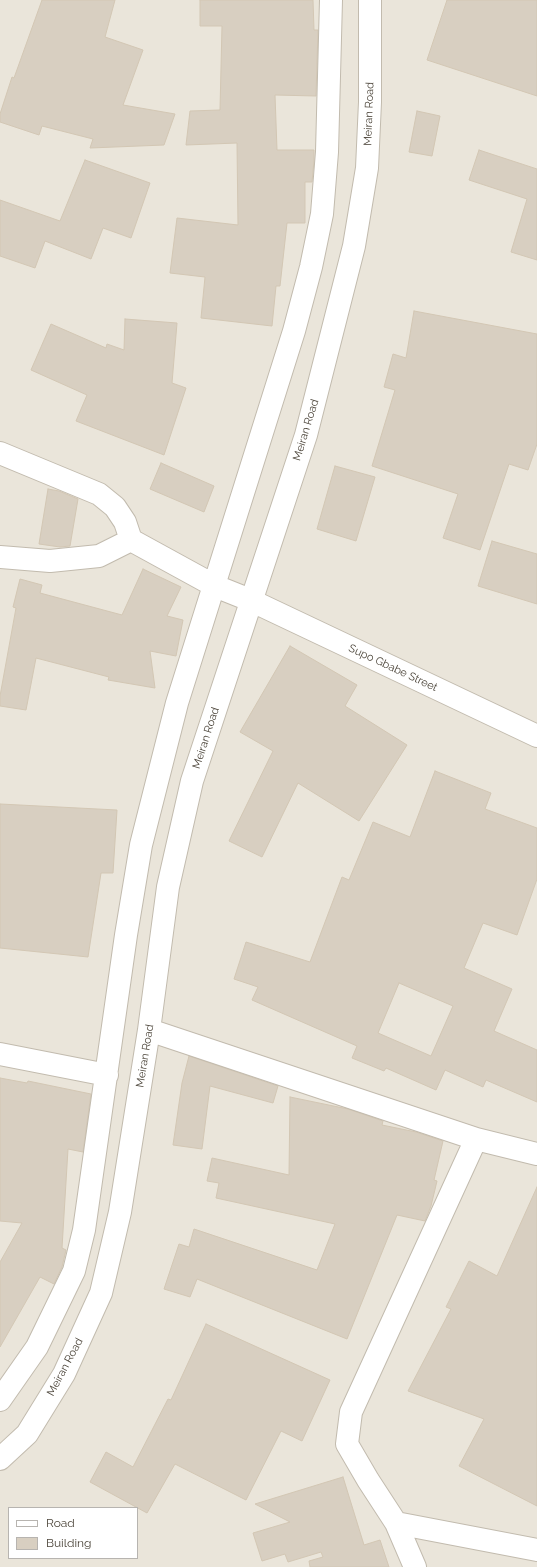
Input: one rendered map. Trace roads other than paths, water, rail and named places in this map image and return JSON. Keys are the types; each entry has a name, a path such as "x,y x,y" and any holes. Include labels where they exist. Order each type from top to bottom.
{"street":[{"path":"0,1400 38,1347 74,1271 84,1230 126,935 141,845 176,703 215,586 294,331 320,222 327,152 331,0"},
{"name":"Meiran Road","path":"0,1459 27,1434 64,1374 101,1293 120,1212 149,1030 168,887 192,781 250,600 306,434 354,246 367,168 370,102 370,0"},
{"path":"0,453 99,494 115,507 125,522 131,540 99,556 77,559 50,561 0,557"},
{"name":"Supo Gbabe Street","path":"131,540 215,586 250,600 537,736"},
{"path":"149,1030 476,1139 537,1154"},
{"path":"0,1054 107,1075"},
{"path":"415,1567 396,1523 347,1444 351,1412 476,1139"},
{"path":"396,1523 537,1550"}]}
